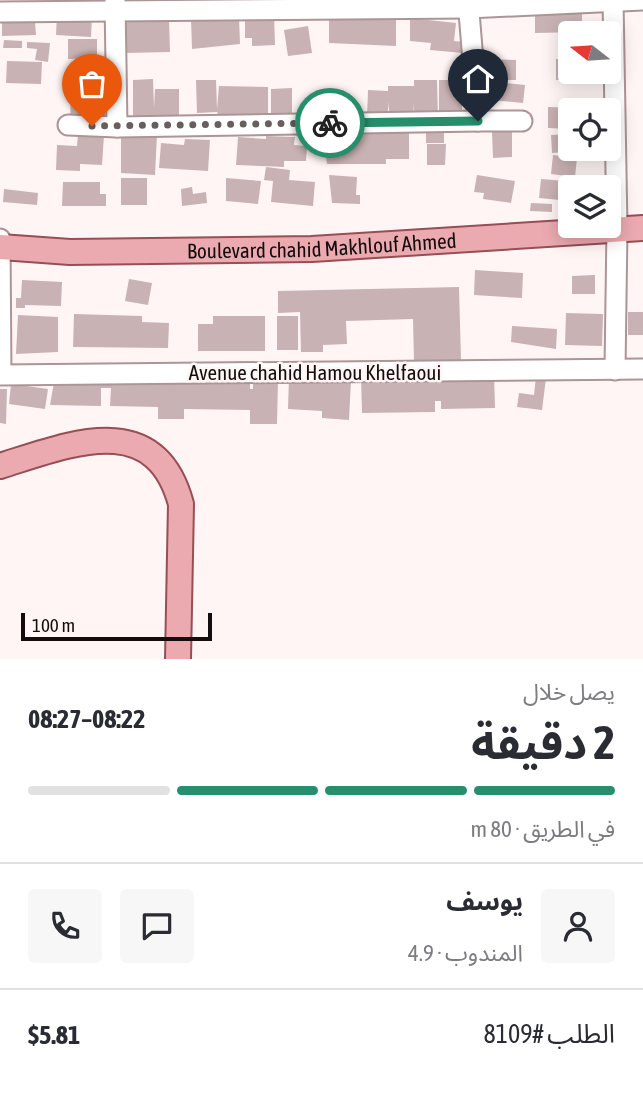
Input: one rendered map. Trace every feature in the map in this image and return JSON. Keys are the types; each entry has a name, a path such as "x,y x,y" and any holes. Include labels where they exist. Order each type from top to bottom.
{"main road":[{"name":"Boulevard chahid Makhlouf Ahmed","path":"621,228 643,228"},
{"name":"Boulevard chahid Makhlouf Ahmed","path":"0,247 70,253 312,249 558,232"},
{"path":"0,466 99,439 134,445 163,464 176,484 181,504 178,659"}],"street":[{"path":"613,0 616,175"},
{"path":"0,12 115,6 643,0"},
{"path":"468,4 478,121"},
{"path":"115,6 117,127"},
{"path":"68,125 117,127 522,121"},
{"path":"615,370 617,238"},
{"name":"Avenue chahid Hamou Khelfaoui","path":"0,239 1,375 643,369"}],"building":[{"path":"582,10 582,21 558,21 558,33 535,33 535,11"},
{"path":"22,13 22,23 35,22 36,35 2,36 2,14"},
{"path":"274,13 275,45 252,46 252,38 245,38 245,14"},
{"path":"57,14 92,16 91,37 56,35"},
{"path":"329,15 396,17 396,46 329,43"},
{"path":"239,17 240,44 192,49 191,18"},
{"path":"410,18 456,23 454,41 464,42 463,53 430,50 431,43 410,41"},
{"path":"169,20 170,52 126,53 125,21"},
{"path":"308,26 312,53 288,56 284,30"},
{"path":"68,39 97,39 97,58 68,59"},
{"path":"4,40 22,41 22,48 3,48"},
{"path":"27,42 50,43 48,62 35,60 37,49 27,48"},
{"path":"481,59 516,60 516,80 481,80"},
{"path":"556,59 558,59 558,80"},
{"path":"7,61 42,62 41,84 6,83"},
{"path":"153,79 154,108 155,89 179,89 179,121 133,117 133,80"},
{"path":"196,80 216,80 217,109 219,86 268,87 268,114 246,114 246,120 220,120 217,112 197,113"},
{"path":"414,80 437,80 438,119 414,120 414,102 413,120 389,120 389,102 387,119 367,118 368,90 388,91 388,86 414,86"},
{"path":"439,80 462,80 462,118 439,119"},
{"path":"494,82 525,85 523,103 492,100"},
{"path":"292,88 292,118 271,118 271,89"},
{"path":"105,92 105,121 70,121 71,93"},
{"path":"548,107 558,107 558,128 548,128"},
{"path":"340,132 409,132 409,159 386,159 386,164 327,164 324,142 328,134 340,137"},
{"path":"426,132 444,132 444,143 426,143"},
{"path":"492,132 512,132 512,157 493,158"},
{"path":"78,134 104,135 102,165 80,164 80,171 56,170 57,145 77,146"},
{"path":"121,134 157,135 155,175 121,173"},
{"path":"551,135 558,135 558,153 552,153"},
{"path":"266,136 295,137 294,145 307,146 306,161 284,161 284,167 236,165 238,137 266,139"},
{"path":"185,139 210,140 208,171 159,168 161,143 184,145"},
{"path":"427,144 446,144 445,165 427,165"},
{"path":"553,155 558,156 558,161 577,161 575,175 551,174"},
{"path":"266,167 290,170 289,180 315,182 313,206 271,202 273,181 264,180"},
{"path":"329,175 357,177 356,195 360,195 360,204 332,203"},
{"path":"477,175 515,181 511,203 483,199 484,193 474,192"},
{"path":"121,178 147,178 147,205 121,205"},
{"path":"226,178 261,181 258,204 226,201"},
{"path":"541,179 558,180 558,200 539,198"},
{"path":"63,182 100,182 100,194 106,194 106,206 62,206"},
{"path":"192,187 193,194 206,192 207,203 182,206 181,189"},
{"path":"4,189 38,193 37,205 3,202"},
{"path":"531,203 552,204 552,212 530,211"},
{"path":"475,270 523,273 522,298 474,295"},
{"path":"595,275 595,294 572,294 572,276"},
{"path":"129,279 152,283 148,305 125,301"},
{"path":"22,280 62,282 61,306 25,305 25,308 16,308 16,298 21,298"},
{"path":"459,287 461,360 414,361 413,319 346,321 347,344 323,345 323,352 301,352 300,312 278,313 278,291"},
{"path":"628,312 643,312 643,335 628,335"},
{"path":"566,313 603,314 602,346 565,345"},
{"path":"74,314 142,316 142,322 169,323 168,348 73,347"},
{"path":"18,315 58,317 58,352 16,354"},
{"path":"213,316 265,316 265,351 198,351 198,324 213,324"},
{"path":"277,316 298,316 298,350 277,350"},
{"path":"512,326 557,329 556,349 511,342"},
{"path":"494,373 495,408 441,409 441,401 435,401 435,412 362,413 361,376"},
{"path":"536,376 546,378 542,410 517,407 519,393 534,395"},
{"path":"226,377 226,383 250,383 250,389 253,389 253,381 278,382 277,424 250,424 250,410 184,409 184,419 158,419 158,407 110,406 111,388 101,388 101,406 50,405 54,382"},
{"path":"289,377 351,380 349,420 322,418 322,411 288,409"},
{"path":"11,384 48,389 45,409 9,404"},
{"path":"0,389 7,389 6,424 0,423"}],"way so far":[{"path":"92,126 330,123"}],"route":[{"path":"330,123 478,121"}]}
